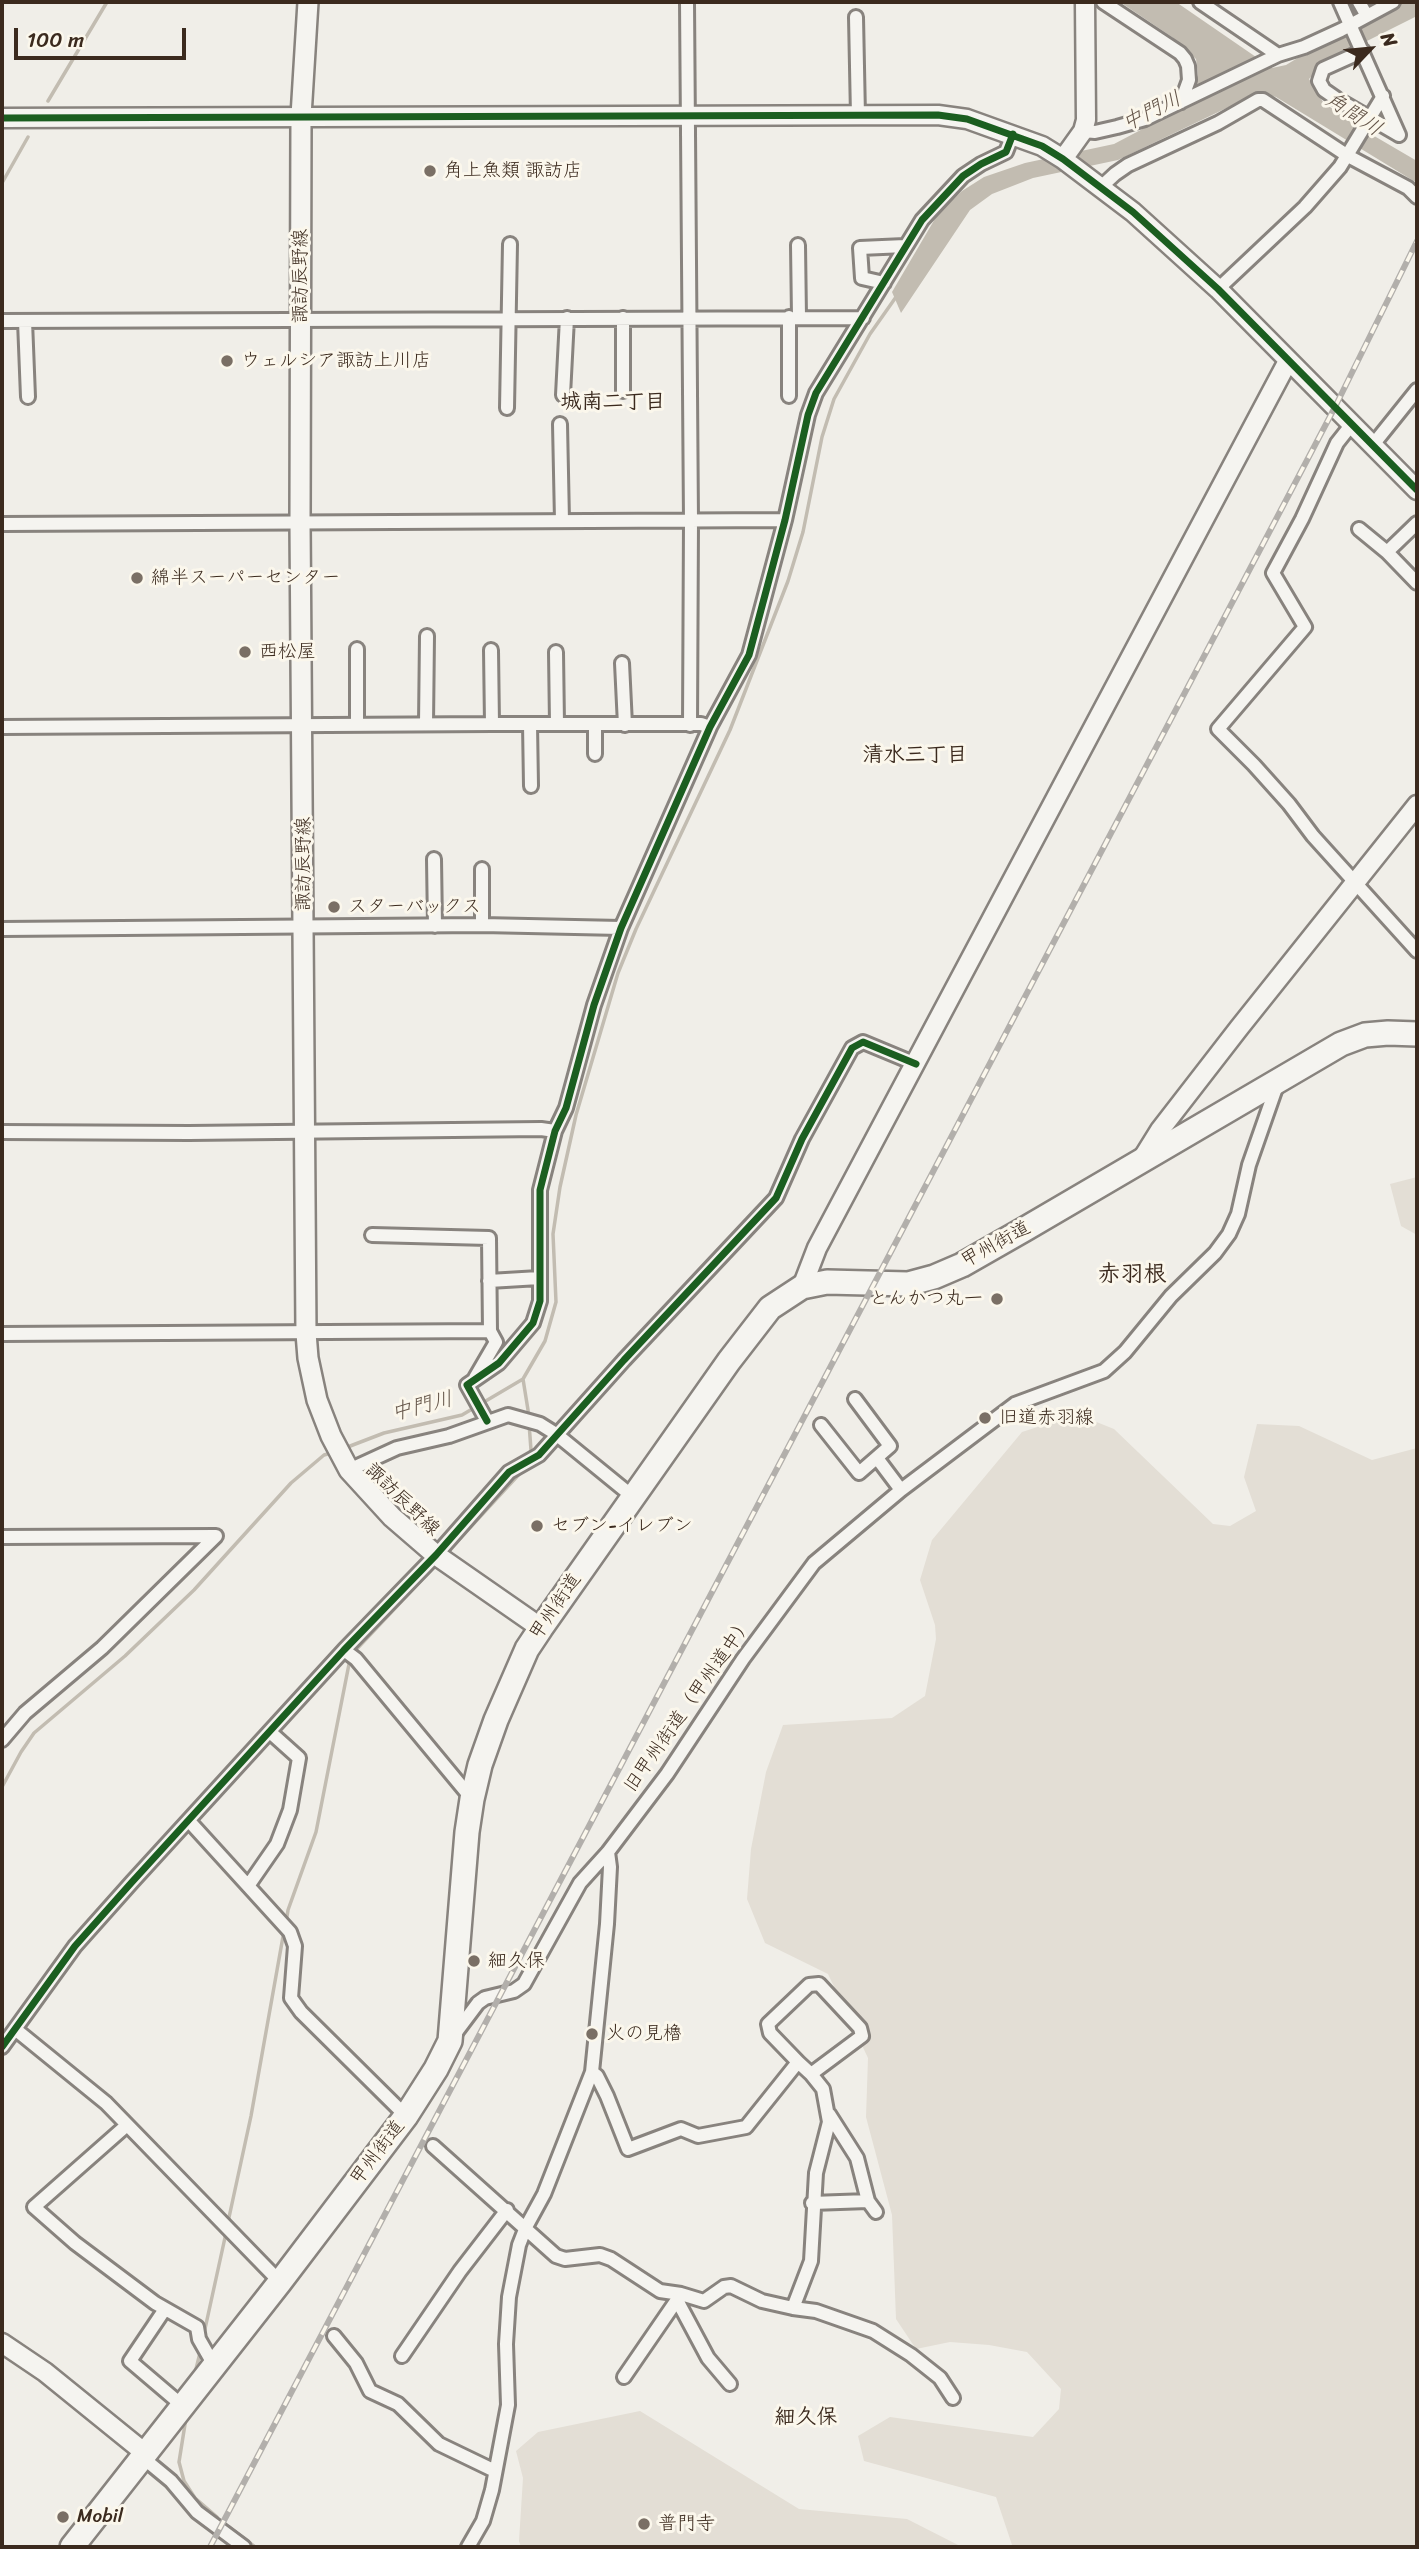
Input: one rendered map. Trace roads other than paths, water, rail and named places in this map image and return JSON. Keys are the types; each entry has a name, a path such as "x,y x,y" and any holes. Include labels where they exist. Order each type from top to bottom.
{"highway":[{"name":"甲州街道","path":"72,2547 184,2406 208,2367 280,2282 406,2116 436,2070 450,2041 472,1799 480,1765 496,1720 527,1649 632,1496 770,1308 802,1287 827,1282 908,1284 934,1277 972,1259 1341,1044 1365,1035 1417,1034"}],"main road":[{"name":"諏訪辰野線","path":"308,2 300,116 300,522 308,1358 317,1400 331,1436 348,1468 392,1517 436,1555 541,1628"}],"street":[{"path":"687,2 690,724"},
{"path":"1063,159 1083,131 1086,120 1085,2"},
{"path":"1103,2 1180,53 1185,60 1189,80 1186,100"},
{"path":"1200,2 1275,57"},
{"path":"1340,2 1352,26 1383,96 1399,135 1324,90 1319,81 1323,69 1362,49"},
{"path":"1359,2 1367,16"},
{"path":"1083,131 1095,132 1133,123 1275,57 1352,26 1393,2"},
{"path":"856,17 858,116"},
{"path":"1218,289 1305,207 1349,154 1383,96"},
{"path":"1101,187 1128,165 1218,123 1258,100 1263,100 1408,188 1417,197"},
{"path":"2,118 938,115 967,119 1042,146 1133,212 1218,289 1417,490"},
{"path":"472,1385 499,1363 533,1323 540,1301 540,1190 555,1131 566,1108 594,1004 621,928 710,727 749,655 785,520 808,415 816,393 922,220 963,176 1006,152 1013,134"},
{"path":"507,408 510,244"},
{"path":"789,396 798,245"},
{"path":"884,283 862,278 860,248 905,246"},
{"path":"564,395 567,318"},
{"path":"623,318 623,391"},
{"path":"2,321 863,318"},
{"path":"25,321 28,397"},
{"path":"802,1287 817,1248 1288,360"},
{"path":"1372,446 1417,390"},
{"path":"560,424 562,521"},
{"path":"1352,424 1337,443 1302,519 1273,573 1304,627 1218,729 1289,804 1312,836 1417,951"},
{"path":"2,524 785,520"},
{"path":"1387,552 1417,523"},
{"path":"1359,530 1387,552 1417,583"},
{"path":"426,724 427,636"},
{"path":"356,649 357,724"},
{"path":"491,650 492,724"},
{"path":"556,652 557,724"},
{"path":"622,663 625,724"},
{"path":"530,724 531,786"},
{"path":"595,724 595,754"},
{"path":"2,727 701,724 710,727"},
{"path":"1139,1163 1160,1130 1417,806"},
{"path":"434,859 435,926"},
{"path":"482,869 482,925"},
{"path":"2,929 482,925 621,928"},
{"path":"2,2047 75,1946 270,1732 349,1654 509,1472 539,1455 776,1198 802,1139 852,1048 863,1042 916,1063"},
{"name":"旧甲州街道（甲州道中）","path":"450,2041 478,2003 485,1998 514,1991 524,1984 580,1884 608,1852 667,1774 743,1659 814,1563 901,1490 1015,1404 1090,1379 1104,1371 1125,1352 1171,1296 1215,1253 1229,1234 1238,1214 1248,1165 1278,1082"},
{"path":"2,1132 555,1131"},
{"path":"372,1235 489,1238 490,1331 496,1342 475,1375 472,1385 486,1419"},
{"path":"489,1281 539,1278"},
{"path":"2,1334 490,1331"},
{"path":"821,1425 859,1473 890,1446 855,1399"},
{"path":"348,1468 397,1448 449,1436 486,1419 508,1415 537,1423 556,1434 632,1496"},
{"path":"877,1458 901,1490"},
{"path":"2,1537 216,1536 119,1632 25,1713 2,1740"},
{"path":"349,1654 472,1799"},
{"path":"248,1886 276,1844 286,1822 299,1758 270,1732"},
{"path":"189,1821 290,1931 295,1946 291,1998 301,2012 406,2116"},
{"path":"468,2547 483,2521 492,2490 508,2405 506,2343 509,2297 519,2245 544,2194 592,2072 607,1924 610,1867 608,1852"},
{"path":"811,2074 862,2036 860,2028 819,1984 808,1985 768,2024 770,2033 811,2074 823,2090 829,2114 857,2158 868,2200 876,2212"},
{"path":"15,2029 106,2103 280,2282"},
{"path":"592,2072 607,2096 628,2149 681,2129 698,2136 746,2127 798,2062"},
{"path":"793,2308 811,2262 812,2203 829,2114"},
{"path":"127,2125 34,2207 75,2243 165,2309 197,2327 208,2367"},
{"path":"433,2146 556,2256 565,2259 600,2255 611,2259 660,2291 679,2297 704,2301 724,2287 731,2286 762,2301 816,2311 873,2331 911,2355 940,2378 953,2398"},
{"path":"812,2203 868,2200"},
{"path":"402,2356 460,2271 507,2210"},
{"path":"624,2377 679,2297"},
{"path":"679,2297 708,2358 730,2384"},
{"path":"165,2309 130,2361 184,2406"},
{"path":"334,2336 356,2363 370,2391 398,2404 439,2444 495,2471"},
{"path":"2,2343 45,2372 144,2455 197,2511 244,2547"}],"waterway":[{"path":"48,101 107,2"},
{"path":"1351,2 1358,16"},
{"path":"2,183 28,137"},
{"name":"中門川","path":"345,1448 384,1433 462,1415 523,1379 545,1341 556,1302 553,1234 560,1187 576,1115 618,973 730,730 788,581 803,532 822,437 834,399 870,334 896,297"},
{"path":"523,1379 531,1450 528,1457"},
{"name":"中門川","path":"2,1787 34,1733 125,1656 194,1590 291,1483 324,1455 331,1453"},
{"path":"454,1545 523,1470"},
{"path":"353,1653 430,1571"},
{"path":"286,1923 288,1910 316,1832 350,1659"},
{"path":"228,2222 251,2116 284,1931"},
{"path":"203,2338 226,2233"},
{"path":"195,2373 201,2349"},
{"path":"186,2418 179,2462 184,2481 195,2498 217,2517"},
{"path":"229,2527 255,2547"}],"railway":[{"path":"210,2547 1335,407 1417,241"}],"place":[{"name":"角上魚類 諏訪店","path":"430,171"},
{"name":"ウェルシア諏訪上川店","path":"227,361"},
{"name":"綿半スーパーセンター","path":"137,578"},
{"name":"西松屋","path":"245,652"},
{"name":"スターバックス","path":"334,907"},
{"name":"とんかつ丸一","path":"997,1299"},
{"name":"旧道赤羽線","path":"985,1418"},
{"name":"セブン-イレブン","path":"537,1526"},
{"name":"細久保","path":"474,1961"},
{"name":"火の見櫓","path":"592,2034"},
{"name":"Mobil","path":"63,2517"},
{"name":"普門寺","path":"644,2524"}],"district":[{"name":"城南二丁目","path":"613,403"},
{"name":"清水三丁目","path":"915,756"},
{"name":"赤羽根","path":"1132,1275"},
{"name":"細久保","path":"806,2418"}],"water label":[{"name":"角間川","path":"1353,115"}]}
